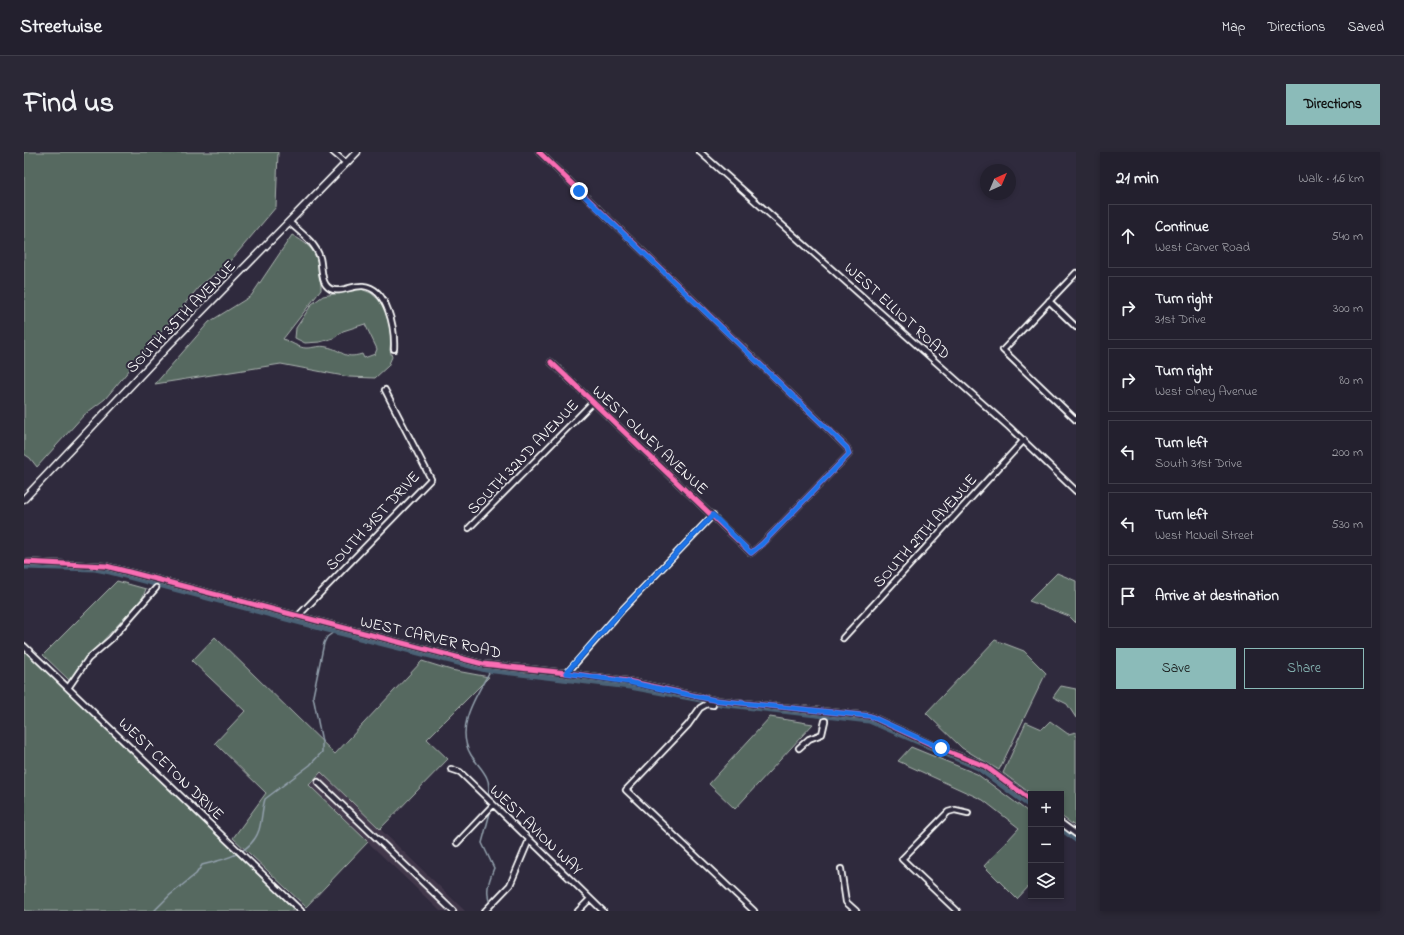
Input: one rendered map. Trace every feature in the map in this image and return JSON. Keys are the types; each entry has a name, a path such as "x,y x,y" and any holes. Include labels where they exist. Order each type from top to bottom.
{"street":[{"path":"333,152 346,164"},
{"name":"SOUTH 35TH AVENUE","path":"24,499 80,438 356,152"},
{"name":"WEST OLNEY AVENUE","path":"539,152 838,439 847,448 849,454 762,544 751,553 713,515 551,362"},
{"name":"WEST ELLIOT ROAD","path":"700,152 1024,440 1076,491"},
{"path":"289,222 315,247 320,257 325,284 330,290 336,291 362,286 372,289 378,293 392,323 395,336 394,349"},
{"path":"1076,273 1003,350 1076,420"},
{"path":"1049,301 1076,327"},
{"name":"SOUTH 31ST DRIVE","path":"298,616 431,479 385,390"},
{"name":"SOUTH 32ND AVENUE","path":"469,528 593,402"},
{"name":"SOUTH 29TH AVENUE","path":"843,638 1024,440"},
{"path":"566,673 622,610 713,515"},
{"name":"WEST CARVER ROAD","path":"24,562 106,566 483,664 566,673 628,682 714,700 870,716 985,766 1028,798"},
{"path":"68,688 88,659 111,639 156,588"},
{"name":"WEST CETON DRIVE","path":"24,646 301,911"},
{"path":"713,705 707,704 700,708 683,731 626,790 754,911"},
{"path":"799,748 808,740 822,734 825,721"},
{"name":"WEST AVION WAY","path":"451,769 460,772 493,806 603,911"},
{"path":"318,782 453,911"},
{"path":"457,843 493,806"},
{"path":"957,911 902,858 948,812 955,810 968,813"},
{"path":"1064,825 1076,834"},
{"path":"485,911 510,885 529,840"},
{"path":"841,869 846,902 856,911"},
{"path":"578,911 590,899"}],"shaded area":[{"path":"321,772 465,911 440,911 308,785"}],"green space":[{"path":"24,152 278,152 276,207 233,258 198,288 105,399 84,415 37,467 30,458 24,454"},
{"path":"292,235 307,245 315,255 319,268 321,290 283,339 303,348 324,346 351,356 362,354 364,358 375,354 377,349 365,324 343,331 334,338 320,342 305,343 295,338 296,328 312,304 323,296 361,289 371,293 384,307 390,326 391,338 390,350 392,357 388,366 375,378 349,377 281,364 155,384 209,322 251,296"},
{"path":"1057,573 1076,581 1076,623 1069,616 1029,601"},
{"path":"117,581 146,589 142,599 86,659 70,681 43,655"},
{"path":"215,637 335,754 422,661 451,670 489,677 427,739 448,759 380,829 321,772 309,785 368,842 306,907 233,838 266,793 215,743 245,711 192,661"},
{"path":"995,640 1024,651 1046,673 999,770 962,748 926,713"},
{"path":"24,650 296,911 24,911"},
{"path":"1061,686 1076,689 1076,718 1067,704 1053,697"},
{"path":"770,717 813,724 735,809 709,784"},
{"path":"1050,721 1068,734 1076,732 1076,827 1064,818 1064,791 1028,792 1003,773 1026,722 1042,729"},
{"path":"911,747 977,774 1028,812 1028,887 1017,899 984,866 1019,828 983,800 898,761"}],"waterway":[{"path":"24,567 95,569 110,572 320,628 486,670 630,687 706,701"},
{"path":"154,911 170,895 196,874 202,865 235,855 250,845 259,830 265,799 310,765 322,752 322,742 313,696 324,643 327,637 334,632"},
{"path":"490,671 469,712 465,733 466,744 471,755 484,772 488,781 490,799"},
{"path":"719,704 869,721 978,768 1028,805"},
{"path":"490,904 488,890 489,881 494,868 482,843 491,809"},
{"path":"1064,831 1076,840"}],"cycle path":[{"path":"539,152 838,439 847,448 849,454 762,544 751,553 551,362"},
{"path":"24,562 106,566 483,664 628,681 714,700 870,716 941,749 985,766 1028,798"}],"route":[{"path":"579,191 838,439 847,448 849,454 762,544 751,553 713,515 622,610 566,673 628,682 714,700 870,716 941,748"}]}
